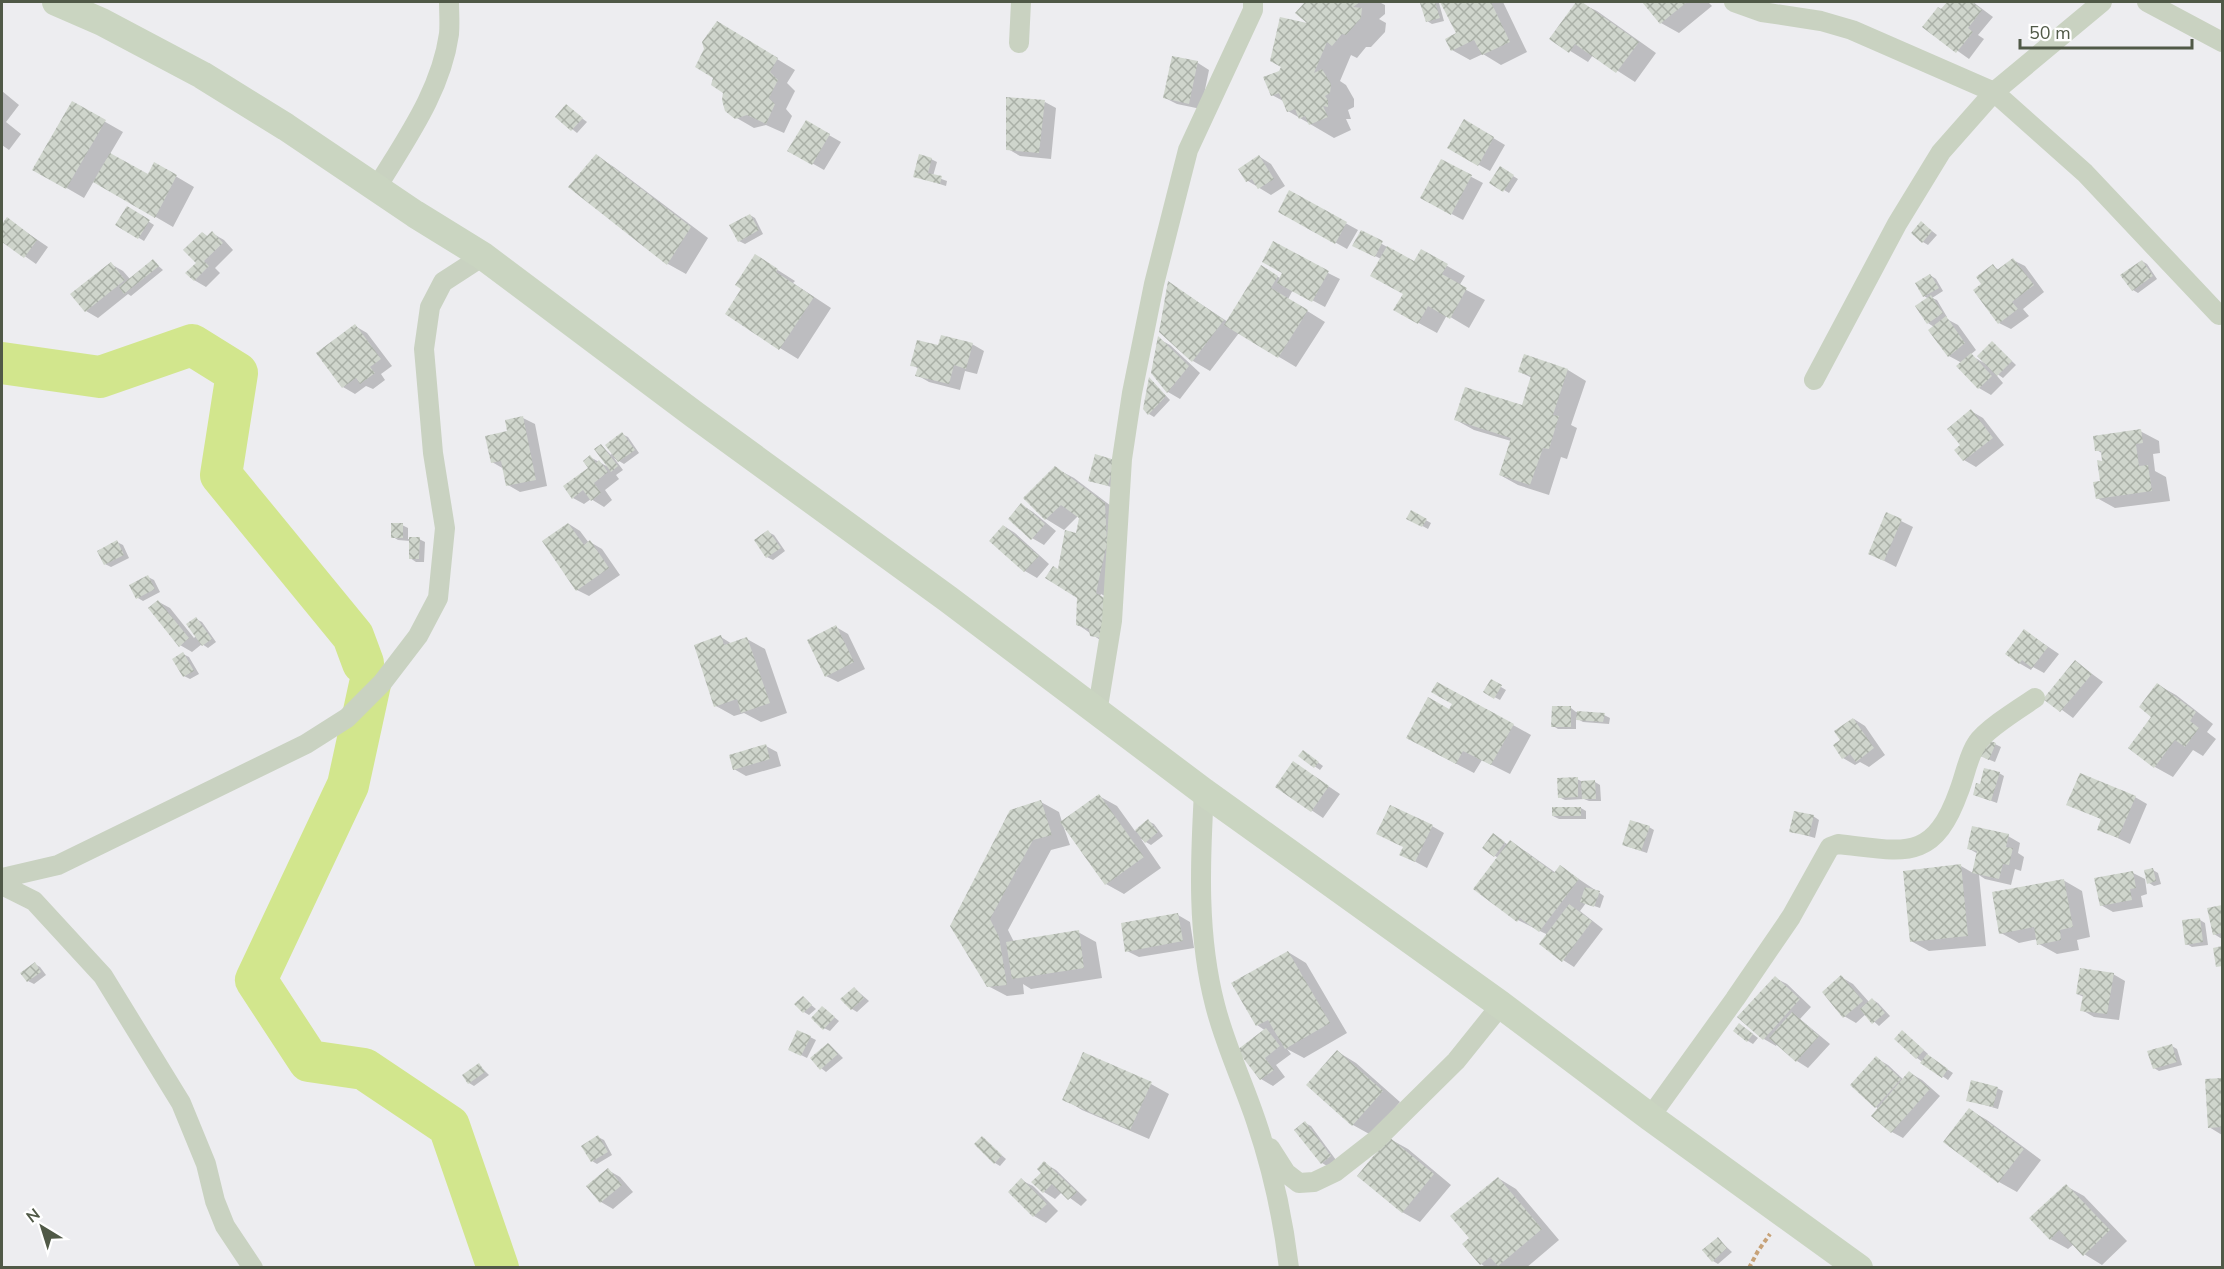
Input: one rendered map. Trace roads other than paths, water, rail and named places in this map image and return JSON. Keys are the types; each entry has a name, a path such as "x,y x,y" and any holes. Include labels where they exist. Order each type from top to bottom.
{"main road":[{"path":"56,2 102,22 202,75 483,256 696,415 948,598 1204,792 1501,1005 1650,1118 1860,1268"}],"street":[{"path":"377,187 422,114 441,70 449,32 449,2"},
{"path":"1019,43 1021,2"},
{"path":"1734,2 1762,12 1821,21 1852,30 1994,92 2085,173 2219,315"},
{"path":"1814,380 1897,224 1941,152 1994,92 2102,2"},
{"path":"2147,2 2223,42"},
{"path":"1098,713 1112,621 1122,459 1132,393 1154,284 1188,150 1256,4"},
{"path":"2,878 58,865 306,744 347,718 382,682 418,636 438,598 445,528 432,453 424,349 430,307 443,282 483,256"},
{"path":"1650,1118 1791,917 1830,847 1838,844 1902,850 1922,846 1937,834 1952,810 1976,744 2035,698"},
{"path":"1204,792 1199,868 1207,970 1227,1046 1256,1122 1276,1192 1289,1268"},
{"path":"2,885 34,901 103,976 181,1103 206,1164 215,1201 225,1226 253,1268"},
{"path":"1256,1122 1286,1173 1299,1183 1314,1182 1325,1177 1352,1161 1376,1140 1456,1061 1501,1005"}],"waterway":[{"path":"2,363 100,377 192,345 237,373 221,475 353,636 363,663"},
{"path":"370,684 348,785 256,980 309,1061 364,1069 449,1126 498,1268"}]}
